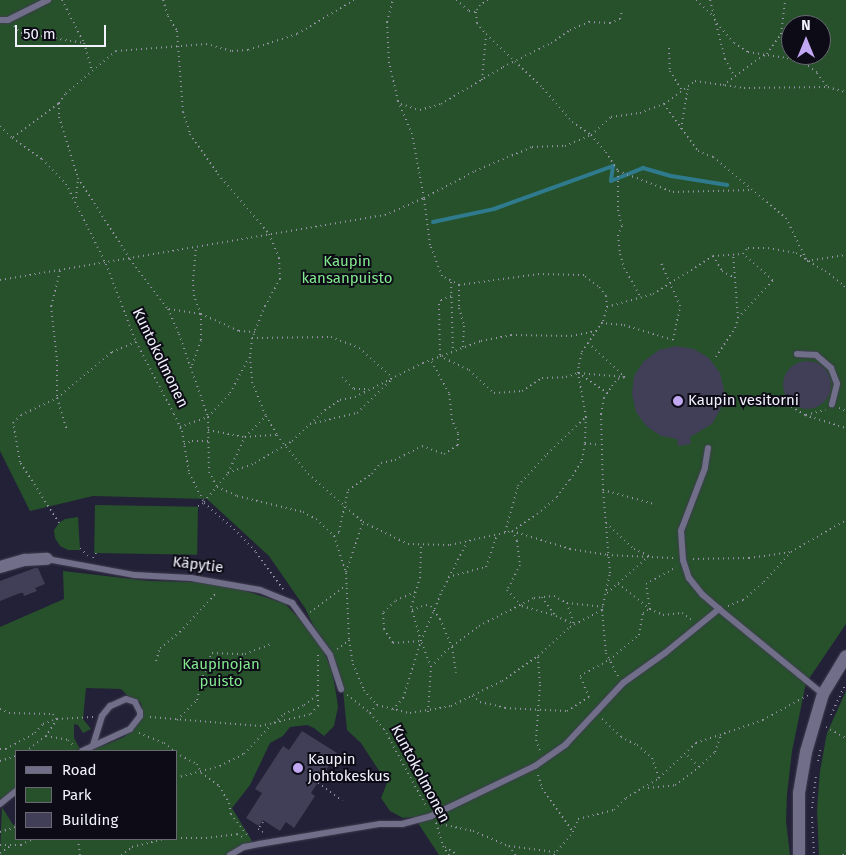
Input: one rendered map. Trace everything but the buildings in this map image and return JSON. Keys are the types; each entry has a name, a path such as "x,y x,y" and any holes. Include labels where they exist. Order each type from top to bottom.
{"street":[{"name":"Käpytie","path":"0,567 25,560 47,559"},
{"path":"799,855 799,793 820,691 846,656"}],"lane":[{"path":"0,20 8,20 48,0"},
{"path":"797,354 816,355 830,368 837,384 832,404"},
{"path":"708,448 705,468 682,531 684,561 689,578 703,595 719,609 820,691"},
{"name":"Käpytie","path":"47,559 134,575 191,578 260,590 292,604 330,655 341,689"},
{"path":"230,855 252,845 380,824 402,824 431,816 535,766 566,744 623,683 719,609"},
{"path":"83,750 130,729 140,716 135,702 126,699 110,706 102,716 93,745"},
{"path":"0,804 15,792"}],"path":[{"path":"62,0 84,43 92,72"},
{"path":"162,0 168,16 177,31 183,112 190,134 218,174 269,234 279,258 280,279 265,306 252,338 250,357 252,382 266,416 277,435 308,474 363,522 408,544 450,545 504,533 538,514 557,497 582,460 586,443 586,417 578,373 582,352 597,331 608,308 606,296 584,275 539,274 459,285 442,276 433,257 412,134 400,104 389,63 386,39 387,22 393,0"},
{"path":"12,138 59,104 76,84 116,51 207,44 231,51 248,50 297,34 354,0"},
{"path":"456,0 469,10 476,12"},
{"path":"488,0 480,5 476,12 477,23 513,62 544,88 572,122 591,134 606,152 618,171 618,210 622,226 618,235 620,254 624,268 641,298"},
{"path":"696,0 715,18"},
{"path":"710,0 725,59 734,77"},
{"path":"723,85 767,54 781,34 785,0"},
{"path":"400,104 420,110 441,104 513,62 551,43 570,30 589,22 610,24 620,19 622,10"},
{"path":"8,20 21,33 84,43"},
{"path":"717,24 734,43 748,52 800,60 817,72 828,88"},
{"path":"482,80 486,34"},
{"path":"669,48 670,71 682,91"},
{"path":"0,280 106,264 385,215 424,198 475,170 532,148 565,146 591,134 611,117 640,113 664,104 695,81 744,88 828,88 846,92"},
{"path":"681,129 688,87"},
{"path":"59,104 62,130 78,178 130,259 168,309 192,365 208,417 209,472 217,487 237,496 303,512 316,519 334,536 346,572 348,640 353,664 364,690 376,705 410,713 428,712 451,706 502,681 538,656 570,627 602,610"},
{"path":"664,104 698,151 713,157 786,218 807,261"},
{"name":"Kuntokolmonen","path":"0,126 12,138 42,159 66,184 106,264 136,342 180,427 189,473 204,502 234,528 256,552 292,604"},
{"path":"618,171 673,192 753,190"},
{"path":"75,200 78,178"},
{"path":"192,365 201,340 201,314 194,289 196,247"},
{"path":"743,254 748,248 768,248 796,253 825,271 844,286 846,290"},
{"path":"608,308 653,294 713,256 733,253 743,254 773,280 738,318"},
{"path":"716,357 735,328 738,318 733,253"},
{"path":"807,261 846,255"},
{"path":"713,256 722,271 736,278"},
{"path":"601,323 624,325 672,340 680,306 661,263"},
{"path":"60,271 51,306 57,360 57,398 67,430"},
{"path":"451,282 453,352"},
{"path":"459,285 458,308 464,326 463,348"},
{"path":"440,356 439,304 441,300 450,296"},
{"path":"168,309 201,314 240,331 255,332"},
{"path":"228,473 255,463 286,445 325,410 340,400 355,397 440,356 481,341 511,335 571,336 597,331"},
{"path":"252,338 331,337 359,348 392,378"},
{"path":"59,523 20,462 13,423 21,415 57,398 112,352 136,342"},
{"path":"588,342 625,377"},
{"path":"440,356 469,370 494,392 522,391 542,378 566,377 578,373 625,377"},
{"path":"180,427 208,417 230,393 250,357"},
{"path":"334,536 339,532 348,490 372,474 381,463 395,460 422,446 444,454 458,445 458,433 452,420 449,392 442,377 430,360"},
{"path":"578,373 608,393"},
{"path":"342,377 354,389 370,389"},
{"path":"623,683 609,660 602,635 602,610 610,573 603,490 601,414 612,386 618,379 625,377"},
{"path":"310,424 357,413 392,378"},
{"path":"787,404 805,415 846,428"},
{"path":"805,415 823,412 832,404"},
{"path":"198,506 204,502 228,473 245,437 266,416"},
{"path":"504,533 518,486 547,454 586,417"},
{"path":"208,430 245,437 277,435"},
{"path":"184,444 192,441 208,441"},
{"path":"586,443 602,445"},
{"path":"603,490 654,504"},
{"path":"719,609 743,600 764,582 791,552 846,520"},
{"path":"346,572 363,522"},
{"path":"606,522 634,548 649,556"},
{"path":"512,530 570,548 608,555 649,556 684,561 749,558 791,552"},
{"path":"512,530 517,541 520,565 507,590 522,606 556,616 574,624 567,603"},
{"path":"448,577 486,567 497,535"},
{"path":"428,712 431,667 421,641 448,577 460,560 467,542"},
{"path":"393,710 403,698 421,641 412,610 420,578 421,543"},
{"path":"80,548 92,560"},
{"path":"607,593 649,556"},
{"path":"650,609 646,584 684,561"},
{"path":"156,661 160,648 180,632 223,584"},
{"path":"618,584 650,609 664,615 682,613 699,625"},
{"path":"303,617 346,585"},
{"path":"415,592 395,601 384,613 384,629 393,643 421,641"},
{"path":"431,667 452,647 479,626 522,606 534,598 554,596 567,603 603,607"},
{"path":"542,597 556,616"},
{"path":"412,610 426,605 431,606 434,610 452,647 456,673"},
{"path":"472,696 480,702 505,708 567,711 589,697 580,676 609,660 639,635 643,612 650,609"},
{"path":"274,723 312,714 318,706 319,677 316,637"},
{"path":"330,655 348,640"},
{"path":"177,720 197,700 203,676 212,653 245,654 271,644"},
{"path":"538,656 540,685 536,740 544,760"},
{"path":"829,718 846,683"},
{"name":"Kuntokolmonen","path":"341,689 370,712 391,739 436,824 443,846 449,855"},
{"path":"554,855 573,832 578,819 614,810 626,798 646,788 659,778 696,743 763,720 820,691"},
{"path":"178,778 230,762 244,754 284,714 304,705 317,695"},
{"path":"370,712 376,705"},
{"path":"0,709 9,712 53,714 58,719"},
{"path":"597,712 621,737 637,745 652,758 659,778"},
{"path":"0,749 6,749 35,732 43,724 58,719 102,716"},
{"path":"140,716 260,726 271,725"},
{"path":"28,750 46,736 58,719"},
{"path":"824,736 826,727 846,738"},
{"path":"130,729 164,744 172,750"},
{"path":"646,788 674,785 699,767 715,752 722,734"},
{"path":"46,736 68,740 80,750"},
{"path":"818,762 822,744"},
{"path":"685,753 699,767"},
{"path":"178,754 196,764 201,772 219,786 229,803 231,814 252,841 237,834 206,838 178,838"},
{"path":"0,761 15,756"},
{"path":"535,766 542,788 573,832"},
{"path":"814,855 812,810 816,770"},
{"path":"318,783 342,801"},
{"path":"436,824 473,831 509,846 556,852"},
{"path":"0,832 15,827"},
{"path":"0,845 22,845 31,840"},
{"path":"78,840 80,855"},
{"path":"121,855 132,847 161,840"},
{"path":"0,853 11,846"},
{"path":"443,846 458,855"},
{"path":"509,846 516,855"},
{"path":"843,855 846,850"}],"green space":[{"name":"Kaupin kansanpuisto","path":"0,0 846,0 846,624 806,683 792,751 787,794 786,821 790,855 439,855 414,817 403,818 390,811 381,798 387,783 361,743 347,730 343,690 338,668 332,652 313,625 305,608 269,556 207,499 93,496 30,511 0,451"},
{"path":"95,505 198,507 197,555 94,553"},
{"path":"78,517 80,550 68,550 60,546 55,538 54,530 65,519"},
{"name":"Kaupinojan puisto","path":"63,571 149,581 197,582 242,590 284,603 302,621 322,648 332,670 338,707 334,726 324,736 307,725 290,727 283,736 270,743 250,785 232,808 252,841 227,855 0,855 2,807 13,825 15,824 15,840 178,840 178,750 92,750 124,737 143,717 141,703 129,697 121,689 86,688 83,719 91,729 83,733 78,725 74,724 74,738 80,749 15,750 15,789 0,800 0,627 64,599"},
{"path":"846,691 846,855 819,855 817,810 820,771 827,733"}],"waterway":[{"path":"433,222 494,209 613,166 611,181 643,168 671,176 727,185"}],"place":[{"name":"Kaupin vesitorni","path":"678,401"},
{"name":"Kaupin johtokeskus","path":"298,768"}]}
